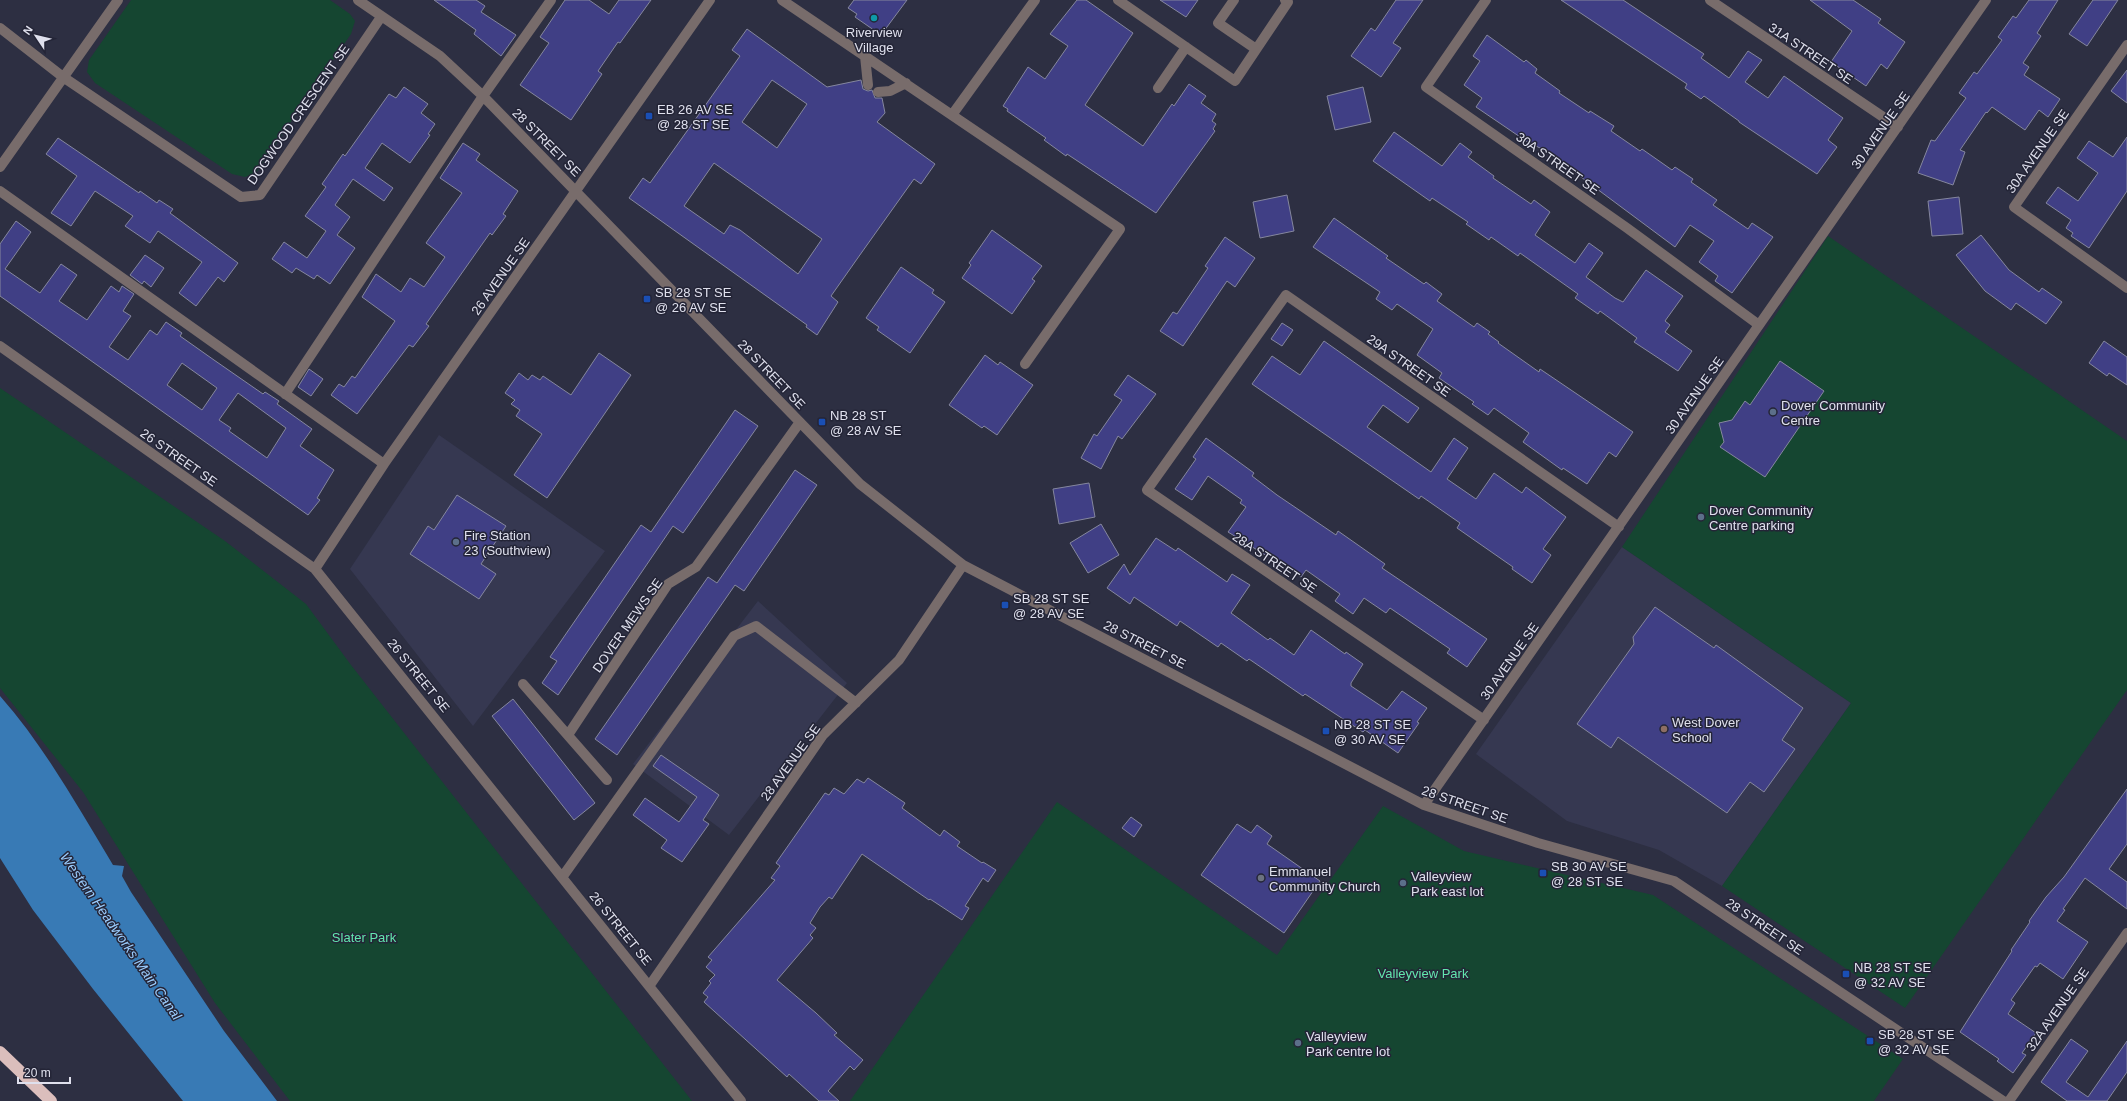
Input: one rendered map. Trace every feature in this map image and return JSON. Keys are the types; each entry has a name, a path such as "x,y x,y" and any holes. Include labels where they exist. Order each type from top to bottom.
{"highway":[{"path":"0,1052 51,1101"}],"street":[{"path":"0,167 118,0"},
{"name":"28 STREET SE","path":"358,0 440,56 483,96 860,484 964,565 1424,805 1538,843 1674,881 2003,1101"},
{"path":"285,394 483,96 550,0"},
{"name":"26 AVENUE SE","path":"315,569 384,464 710,0"},
{"path":"782,0 1120,229 1025,364"},
{"path":"952,114 1034,0"},
{"path":"1118,0 1235,80 1288,2 1285,0"},
{"path":"1234,0 1218,23 1256,49"},
{"name":"30A STREET SE","path":"1486,0 1426,86 1627,228 1759,325"},
{"name":"31A STREET SE","path":"1710,0 1898,127"},
{"name":"30 AVENUE SE","path":"1424,805 1986,0"},
{"name":"DOGWOOD CRESCENT SE","path":"0,28 63,77 241,197 260,195 381,16"},
{"name":"30A AVENUE SE","path":"2127,45 2014,207 2127,288"},
{"path":"1158,88 1186,47"},
{"path":"865,56 868,85"},
{"path":"878,92 890,91 906,83"},
{"path":"0,191 384,464"},
{"name":"29A STREET SE","path":"1213,395 1286,295 1619,527"},
{"name":"26 STREET SE","path":"0,346 315,569 563,876 741,1101"},
{"name":"28A STREET SE","path":"1213,395 1147,490 1484,720"},
{"name":"DOVER MEWS SE","path":"568,735 668,584 696,567 800,422"},
{"name":"28 AVENUE SE","path":"650,985 823,735 899,660 964,565"},
{"path":"563,876 734,636 756,626 856,702"},
{"path":"523,684 608,780"},
{"name":"32A AVENUE SE","path":"2009,1101 2127,933"}],"shaded area":[{"path":"439,435 605,551 473,726 350,569"},
{"name":"West Dover School","path":"1622,547 1851,703 1722,886 1659,850 1567,821 1476,754"},
{"path":"758,601 847,683 729,835 633,764"}],"green space":[{"path":"131,0 330,0 350,14 355,21 351,34 256,173 245,177 232,174 95,83 87,72 89,60"},
{"path":"1828,236 2127,441 2127,690 1905,1008 1722,886 1851,703 1622,547"},
{"name":"Slater Park","path":"0,388 225,541 306,604 351,665 692,1101 290,1101 215,1003 83,792 0,688"},
{"name":"Valleyview Park","path":"1057,802 1277,955 1383,806 1464,851 1653,895 1903,1059 1874,1101 850,1101"}],"water":[{"name":"Western Headworks Main Canal","path":"0,696 32,736 74,799 113,865 124,866 122,876 131,892 224,1031 277,1101 183,1101 93,989 33,910 0,858"}],"building":[{"path":"434,0 476,0 485,6 481,12 516,35 501,56 474,34 476,30"},
{"path":"565,0 589,0 609,14 619,0 651,0 620,43 618,42 598,71 602,74 571,120 520,85 549,43 540,37"},
{"name":"Riverview Village","path":"854,0 907,0 881,35 855,17 857,14 848,8"},
{"path":"1077,0 1086,0 1133,33 1085,105 1143,146 1172,104 1174,106 1189,84 1206,96 1201,103 1216,114 1212,121 1216,124 1213,129 1215,131 1156,213 1067,154 1066,156 1044,140 1046,138 1007,111 1008,109 1003,106 1028,67 1045,79 1068,46 1050,34"},
{"path":"1160,0 1198,0 1186,17"},
{"path":"1396,0 1423,0 1393,43 1401,48 1381,77 1351,56 1371,28 1375,31"},
{"path":"1561,0 1623,0 1704,54 1701,58 1729,78 1748,51 1762,60 1745,82 1768,98 1784,76 1843,118 1828,140 1837,147 1817,174 1739,122 1704,96 1701,99 1685,88 1687,84"},
{"path":"1810,0 1853,0 1881,19 1878,23 1905,42 1887,69 1881,64 1866,86 1831,62 1852,31"},
{"path":"2029,0 2058,0 2037,33 2041,36 2023,63 2029,67 2024,75 2060,99 2048,117 2039,110 2025,130 1992,107 1987,113 1986,112 1960,150 1965,152 1953,185 1918,173 1931,140 1935,141 1966,98 1959,93 1974,72 1977,74 2002,40 1998,37 2013,16 2016,18"},
{"path":"2093,0 2118,0 2087,46 2069,34"},
{"path":"747,29 827,87 861,80 863,89 868,91 872,90 875,98 882,98 885,113 877,122 935,164 921,184 914,179 831,296 838,302 817,335 806,327 807,325 629,198 643,178 650,183 740,56 732,50","holes":["772,80 807,104 777,148 742,122","714,163 822,239 798,274 740,230 730,225 724,234 684,206"]},
{"path":"1487,35 1524,62 1526,60 1537,69 1535,73 1560,91 1559,93 1589,113 1590,111 1614,126 1611,131 1640,151 1642,149 1672,170 1675,167 1693,179 1691,182 1717,200 1713,205 1748,229 1752,223 1773,237 1732,293 1715,281 1718,276 1699,262 1714,241 1690,225 1675,247 1546,151 1526,141 1476,107 1482,98 1464,85 1480,61 1473,56"},
{"path":"2127,70 2127,103 2111,91"},
{"path":"404,87 428,104 421,113 435,124 428,134 430,135 410,163 382,143 365,168 393,188 384,201 353,179 335,205 350,217 337,235 355,248 330,284 317,275 314,279 296,268 292,273 272,259 284,242 307,258 326,231 305,216 326,187 322,184 343,154 345,156 389,94 396,98"},
{"path":"1363,87 1371,122 1335,130 1327,96"},
{"path":"1394,132 1442,166 1460,143 1472,152 1468,157 1494,176 1493,178 1531,204 1534,200 1550,212 1535,235 1575,263 1589,243 1603,253 1586,277 1615,298 1623,302 1646,270 1683,296 1665,321 1670,325 1665,332 1692,351 1678,371 1634,342 1637,338 1600,311 1598,314 1575,298 1578,294 1520,253 1518,256 1491,237 1489,240 1466,224 1468,222 1432,198 1430,201 1373,161"},
{"path":"2127,137 2127,191 2089,248 2071,236 2073,233 2066,228 2071,220 2046,203 2058,187 2078,201 2098,173 2077,158 2089,141 2113,157"},
{"path":"58,138 139,193 140,191 157,203 159,200 173,209 170,213 238,263 224,282 218,277 196,306 179,293 202,262 158,231 150,243 125,226 133,216 95,191 71,226 51,213 77,176 46,154"},
{"path":"463,143 480,154 476,160 518,191 503,214 506,216 492,235 490,233 426,324 429,326 413,347 409,345 357,414 331,395 339,384 344,387 352,376 355,378 395,321 362,297 376,274 401,292 410,278 424,287 445,257 426,243 462,193 440,178"},
{"path":"1287,195 1294,231 1260,238 1253,202"},
{"path":"1959,197 1963,234 1932,236 1928,201"},
{"path":"1334,218 1388,256 1386,258 1424,284 1426,282 1442,294 1437,301 1474,327 1477,323 1490,332 1488,334 1499,342 1498,343 1539,372 1540,369 1633,432 1616,457 1609,452 1587,484 1563,468 1562,470 1523,442 1529,433 1494,408 1488,415 1472,404 1474,402 1439,378 1442,373 1417,355 1433,329 1397,304 1392,310 1376,299 1380,292 1313,247"},
{"path":"16,221 31,232 5,269 40,293 61,264 77,275 59,301 87,320 111,286 119,292 122,286 134,294 123,311 131,316 109,347 128,360 150,330 157,335 166,322 182,333 180,336 214,360 263,394 265,392 279,401 277,404 312,429 300,446 334,470 317,498 320,500 308,515 0,296 0,244","holes":["182,363 217,388 202,410 167,385","238,393 286,428 267,458 229,431 231,428 219,420"]},
{"path":"992,230 1042,266 1032,279 1035,281 1012,314 962,278 971,265 969,263"},
{"path":"1981,235 2009,270 2039,292 2042,288 2062,302 2046,324 2016,303 2011,310 1985,291 1956,255"},
{"path":"1225,237 1255,258 1235,287 1227,281 1183,346 1160,331 1173,312 1177,314 1208,268 1205,266"},
{"path":"145,255 164,268 151,287 144,281 142,284 130,275"},
{"path":"901,267 934,290 932,293 945,302 910,353 877,330 879,327 866,318"},
{"path":"1282,323 1293,330 1282,346 1271,339"},
{"path":"1324,341 1419,408 1408,423 1383,405 1367,427 1431,472 1454,438 1468,448 1447,479 1476,499 1494,473 1522,493 1526,487 1566,517 1543,549 1551,555 1532,583 1512,569 1513,567 1457,528 1460,523 1421,496 1419,499 1252,384 1272,356 1300,375"},
{"path":"2104,341 2127,357 2127,385 2109,373 2107,376 2089,363"},
{"path":"599,353 631,375 547,498 514,475 542,434 516,416 520,410 511,404 515,400 505,393 519,373 528,380 532,375 540,380 543,376 571,395"},
{"path":"985,355 998,365 1000,362 1033,385 997,435 984,426 982,428 949,405"},
{"name":"Dover Community Centre","path":"1780,361 1824,391 1765,477 1720,447 1724,442 1719,423 1732,420 1745,401 1750,405"},
{"path":"309,369 323,379 311,396 298,387"},
{"path":"1128,375 1156,394 1122,439 1118,436 1101,469 1081,458 1094,434 1097,436 1122,400 1114,395"},
{"path":"735,410 758,426 683,533 673,526 558,695 542,683 557,661 550,657 641,525 651,532"},
{"path":"1206,438 1254,473 1252,476 1277,495 1336,535 1338,531 1385,564 1382,568 1487,639 1467,667 1447,653 1450,649 1390,608 1386,613 1364,598 1353,614 1335,601 1340,594 1306,570 1301,577 1268,554 1267,556 1228,532 1246,507 1240,503 1242,500 1208,476 1192,500 1175,489 1196,459 1193,457"},
{"path":"795,470 817,485 744,591 735,585 617,755 595,739 708,577 717,583"},
{"path":"1089,483 1095,517 1059,524 1053,489"},
{"name":"Fire Station 23 (Southview)","path":"457,495 506,526 481,564 496,574 479,599 410,554 428,526 434,530"},
{"path":"1101,524 1119,555 1088,573 1070,543"},
{"path":"1156,538 1176,551 1178,548 1227,582 1232,574 1250,585 1231,613 1268,640 1270,638 1294,655 1311,630 1345,654 1346,652 1363,664 1351,683 1351,686 1387,710 1402,691 1427,708 1417,722 1419,723 1398,753 1365,730 1363,732 1305,694 1303,696 1249,659 1247,661 1221,643 1218,647 1180,621 1177,626 1134,597 1130,604 1107,588 1124,564 1130,575"},
{"path":"1655,607 1714,648 1716,645 1803,708 1782,740 1795,749 1764,792 1750,782 1727,813 1618,737 1611,748 1577,724 1634,644 1633,637"},
{"path":"513,699 595,803 574,820 492,716"},
{"path":"661,755 719,795 703,820 709,824 682,862 661,848 667,840 633,815 645,798 679,822 697,797 653,766"},
{"path":"868,778 905,803 902,808 940,836 944,830 960,842 957,846 982,863 983,862 996,870 988,882 983,878 965,906 969,908 962,920 930,899 929,900 862,854 832,899 829,897 820,907 810,923 816,928 810,935 813,938 777,980 816,1013 837,1033 834,1035 863,1060 854,1070 850,1066 828,1091 839,1101 819,1101 789,1074 787,1077 704,1002 708,997 703,993 711,983 709,981 715,975 706,967 712,960 708,957 775,880 771,878 780,866 776,863 825,793 829,795 834,788 844,794 857,779 864,783"},
{"path":"2127,789 2127,844 2109,869 2127,882 2127,909 2085,878 2063,909 2065,910 2057,921 2088,942 2063,979 2040,963 2037,967 2035,966 2011,1000 2015,1003 2008,1014 2036,1033 2022,1053 2026,1055 2013,1073 1997,1061 1999,1059 1960,1032 2012,951 2011,950 2030,922 2029,921 2046,897 2064,877"},
{"path":"1131,817 1142,825 1134,837 1122,828"},
{"name":"Emmanuel Community Church","path":"1237,824 1251,833 1257,825 1272,836 1267,844 1320,881 1284,933 1201,875"},
{"path":"2071,1039 2088,1051 2066,1082 2088,1097 2127,1041 2127,1072 2107,1101 2067,1101 2041,1082"}],"place":[{"name":"Riverview Village","path":"874,18"},
{"name":"EB 26 AV SE @ 28 ST SE","path":"649,116"},
{"name":"SB 28 ST SE @ 26 AV SE","path":"647,299"},
{"name":"Dover Community Centre","path":"1773,412"},
{"name":"NB 28 ST @ 28 AV SE","path":"822,422"},
{"name":"Dover Community Centre parking","path":"1701,517"},
{"name":"Fire Station 23 (Southview)","path":"456,542"},
{"name":"SB 28 ST SE @ 28 AV SE","path":"1005,605"},
{"name":"West Dover School","path":"1664,729"},
{"name":"NB 28 ST SE @ 30 AV SE","path":"1326,731"},
{"name":"SB 30 AV SE @ 28 ST SE","path":"1543,873"},
{"name":"Emmanuel Community Church","path":"1261,878"},
{"name":"Valleyview Park east lot","path":"1403,883"},
{"name":"NB 28 ST SE @ 32 AV SE","path":"1846,974"},
{"name":"SB 28 ST SE @ 32 AV SE","path":"1870,1041"},
{"name":"Valleyview Park centre lot","path":"1298,1043"}]}
